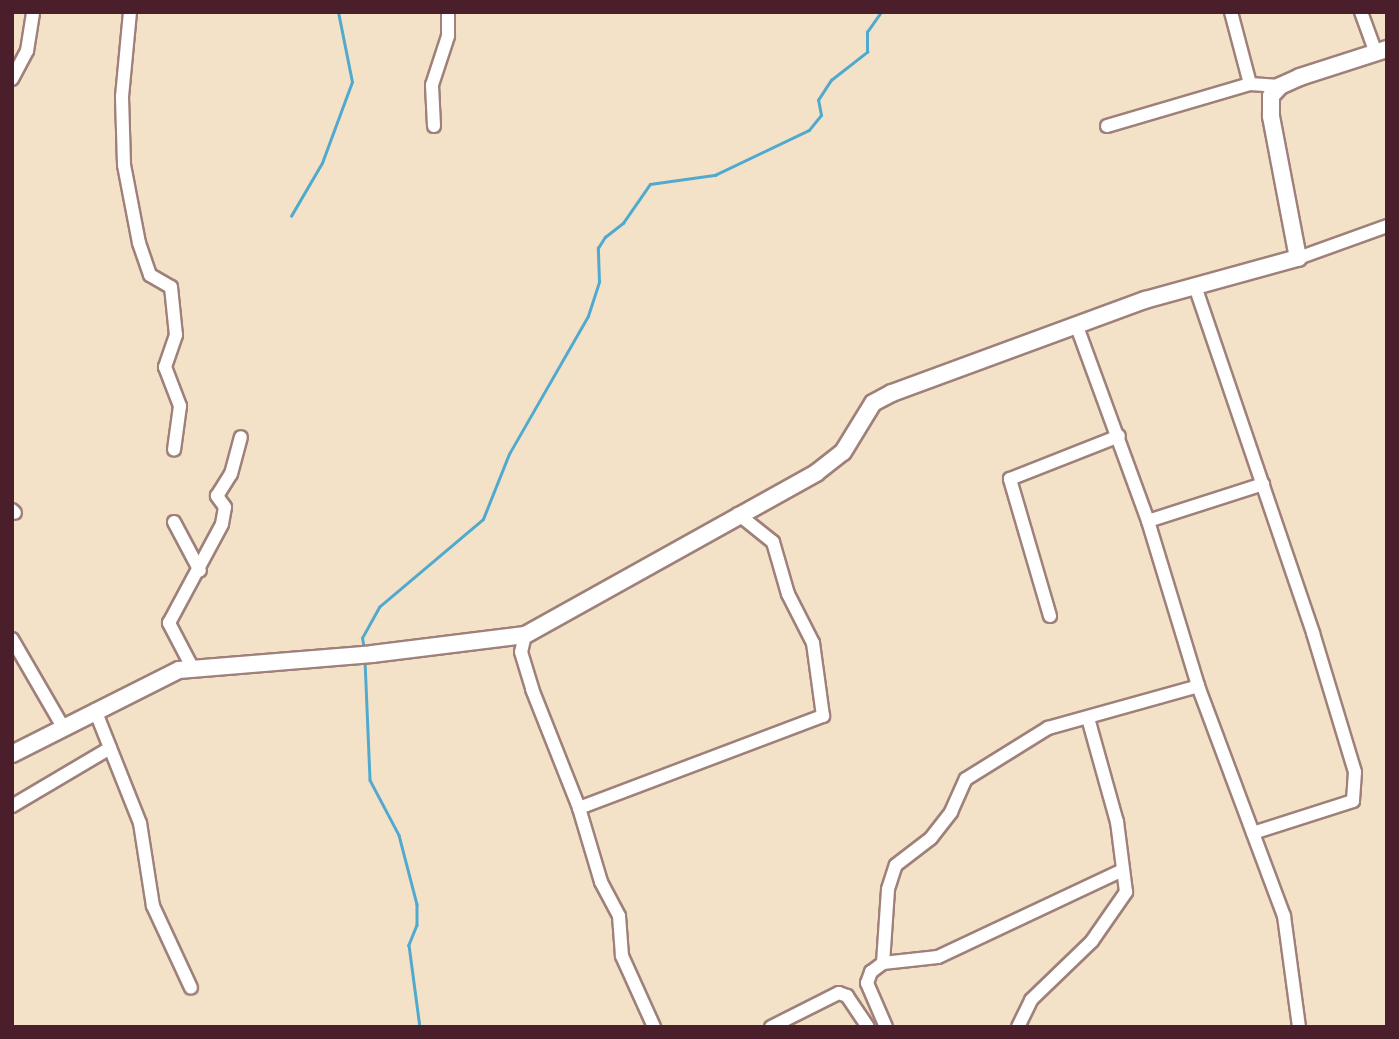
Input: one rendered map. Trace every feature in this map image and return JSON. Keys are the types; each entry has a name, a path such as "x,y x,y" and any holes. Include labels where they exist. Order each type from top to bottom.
{"street":[{"path":"12,79 27,51 33,12"},
{"path":"130,12 122,97 124,165 139,243 150,275 171,287 176,335 165,367 180,407 174,450"},
{"path":"434,126 432,85 448,36 448,12"},
{"path":"1231,12 1250,84"},
{"path":"1107,126 1250,84 1280,86 1381,51 1362,12"},
{"path":"1280,86 1271,96 1271,116 1298,258"},
{"path":"12,754 95,710 192,667 364,654 525,635 816,472 843,452 873,404 1076,324 1195,286 1298,258 1387,226"},
{"path":"1195,286 1263,484 1355,772 1357,795 1353,801 1253,833"},
{"path":"1076,324 1148,521 1198,687 1284,916 1299,1027"},
{"path":"1050,616 1010,479 1119,436"},
{"path":"192,667 169,623 200,571 222,524 225,507 217,496 231,474 241,437"},
{"path":"1148,521 1263,484"},
{"path":"579,808 823,716 813,643 788,594 773,542 738,514"},
{"path":"174,522 200,571"},
{"path":"525,635 521,652 532,688 579,808 587,846 619,916 622,956 654,1027"},
{"path":"12,639 63,727"},
{"path":"883,963 888,890 896,865 931,838 951,812 965,779 1048,728 1198,687"},
{"path":"95,710 141,823 153,906 191,988"},
{"path":"1018,1027 1031,1000 1092,941 1126,892 1117,822 1087,718"},
{"path":"12,806 110,748"},
{"path":"886,1027 867,983 871,972 883,963 938,957 1123,870"},
{"path":"771,1027 839,993 847,996 868,1027"}],"waterway":[{"path":"291,216 322,163 352,82 338,12"},
{"path":"364,650 362,638 379,607 483,519 509,454 588,316 599,282 598,248 605,237 623,223 650,184 715,175 809,130 821,115 818,100 831,80 867,52 867,32 881,12"},
{"path":"365,660 370,780 399,835 417,904 417,925 409,945 420,1027"}]}
